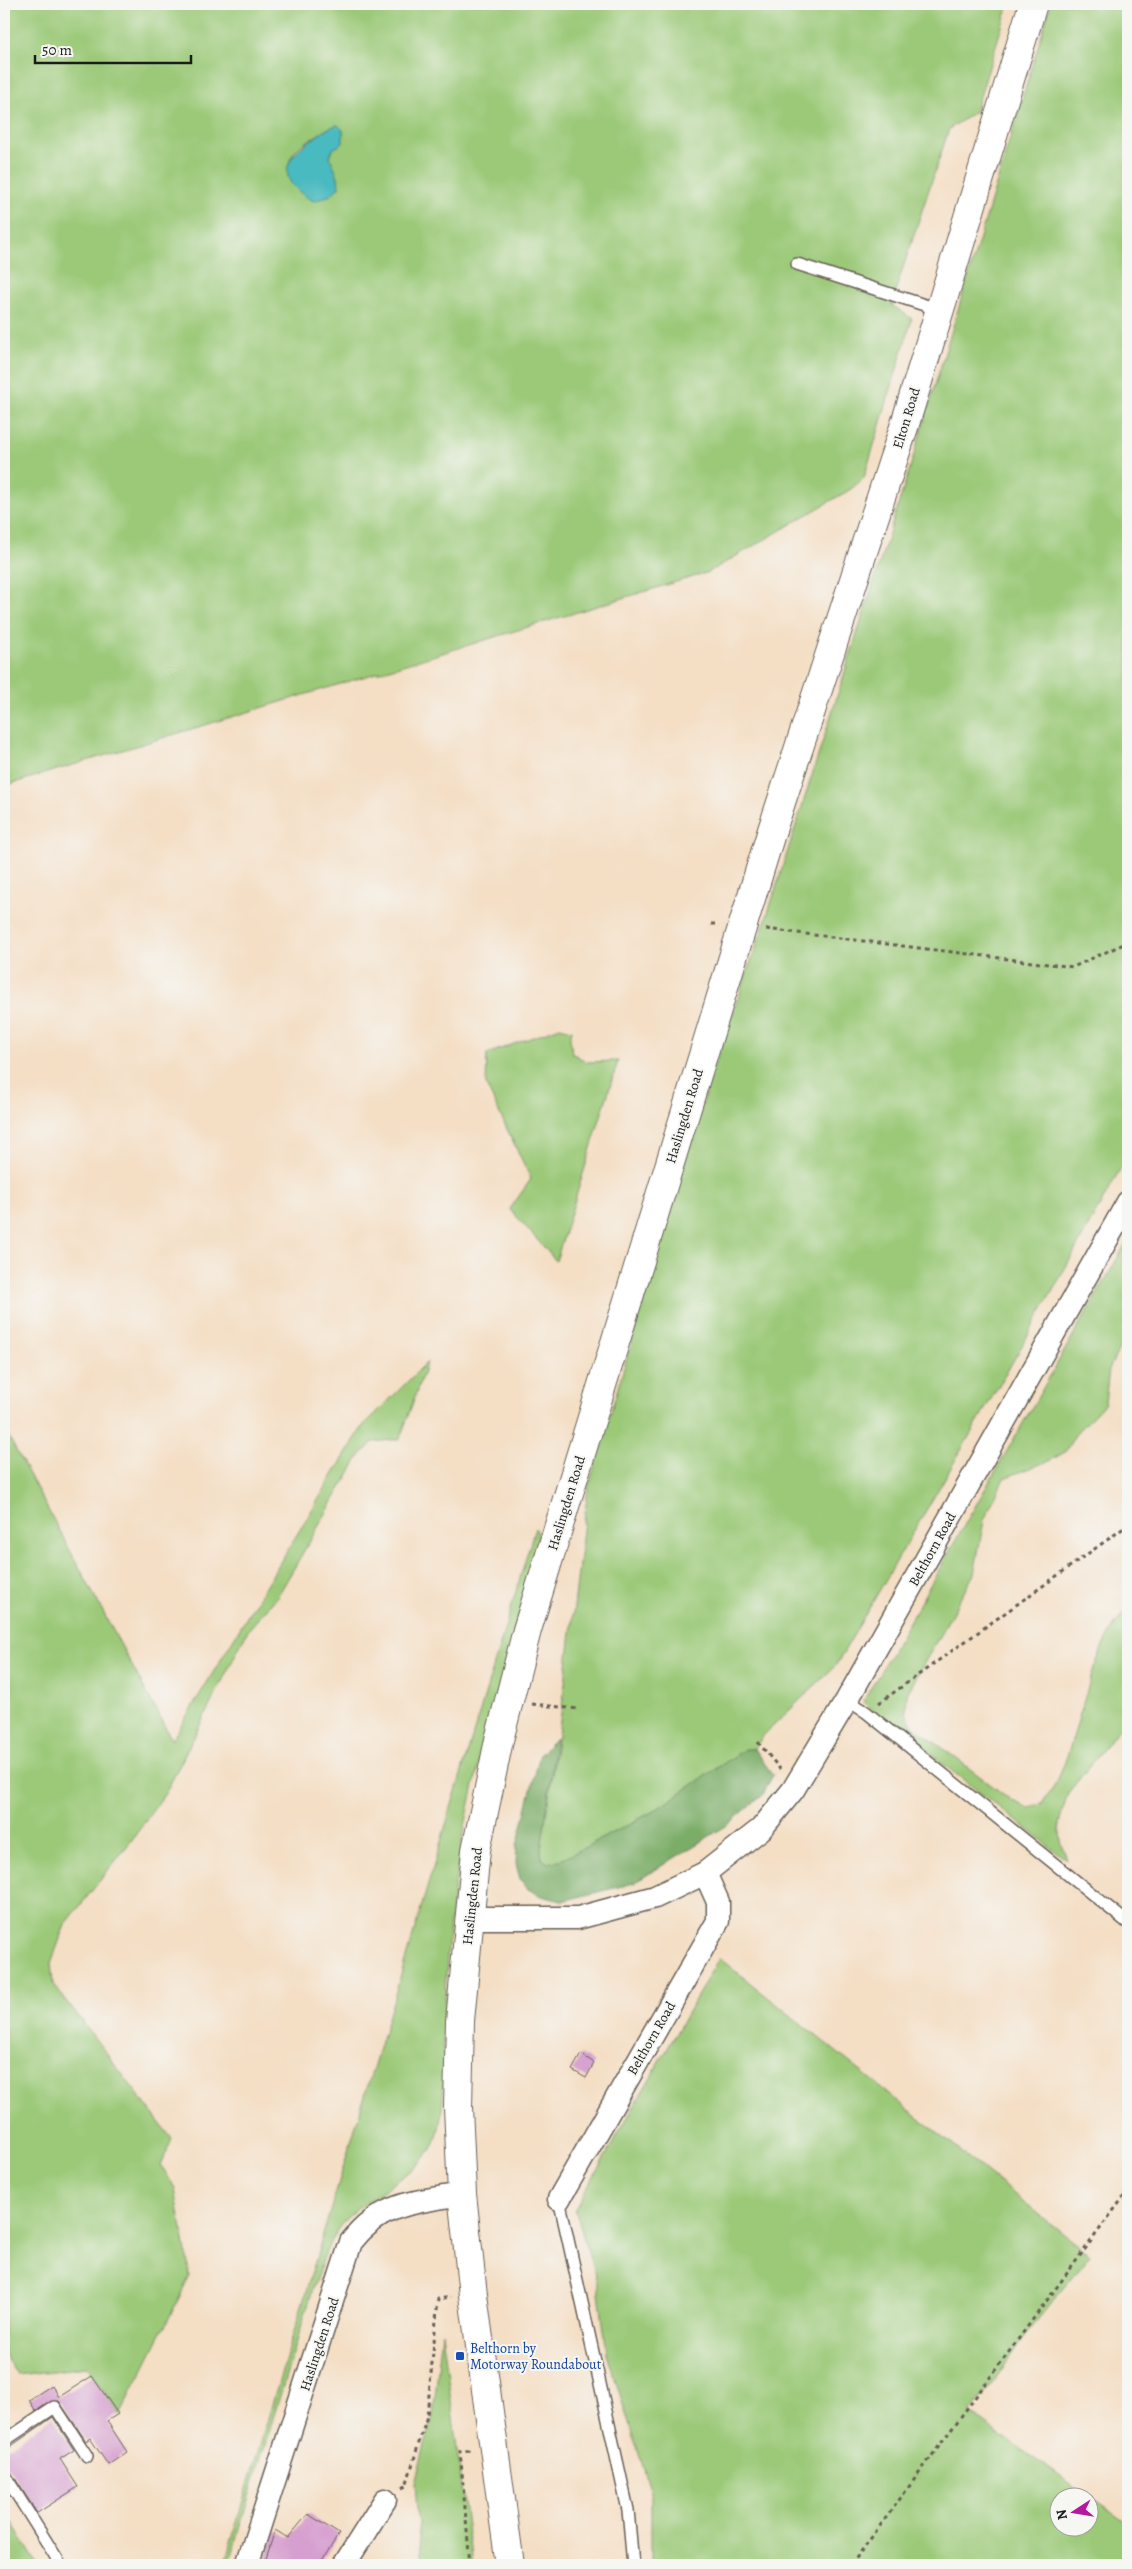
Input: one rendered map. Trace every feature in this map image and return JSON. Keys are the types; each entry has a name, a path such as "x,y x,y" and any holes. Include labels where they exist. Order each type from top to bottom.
{"main road":[{"name":"Elton Road","path":"772,830 905,424 1033,4"},
{"name":"Haslingden Road","path":"510,2565 473,2296 462,2194 458,2107 460,2021 468,1918 476,1850 509,1701 533,1612 772,830"}],"street":[{"name":"Belthorn Road","path":"468,1918 578,1918 655,1897 705,1872 761,1829 796,1786 847,1700 1128,1202"},
{"name":"Belthorn Road","path":"559,2199 718,1921 718,1902 705,1872"},
{"name":"Haslingden Road","path":"248,2565 351,2242 362,2228 384,2211 402,2205 462,2194"},
{"path":"344,2565 384,2500"}],"lane":[{"path":"797,264 940,310"},
{"path":"847,1700 866,1712 1128,1923"},
{"path":"559,2199 628,2510 633,2565"},
{"path":"4,2441 56,2407 87,2456"},
{"path":"4,2474 61,2565"}],"path":[{"path":"742,926 1073,967 1128,942"},
{"path":"866,1712 1128,1525"},
{"path":"509,1701 578,1709"},
{"path":"758,1742 796,1786"},
{"path":"851,2565 1128,2191"},
{"path":"384,2500 406,2486 427,2416 438,2299 473,2296"},
{"path":"470,2565 460,2451 493,2448"}],"green space":[{"path":"4,4 1009,4 975,112 949,129 894,295 892,305 912,319 864,478 851,489 709,572 4,786","holes":["331,127 333,149 330,157 338,177 293,185 289,173 289,164 297,149"]},
{"path":"1051,4 1128,4 1128,1155 1027,1337 836,1665 763,1736 754,1749 745,1749 654,1811 563,1859 548,1863 542,1859 541,1850 563,1700 588,1488 713,1069 767,916 909,471"},
{"path":"560,1027 572,1030 570,1038 572,1053 587,1062 618,1061 556,1261 510,1209 531,1179 486,1085 487,1054"},
{"path":"1128,1240 1128,1330 1109,1369 1105,1403 1075,1435 1065,1452 1051,1460 1004,1478 984,1520 974,1574 907,1694 906,1712 912,1725 1011,1800 1028,1808 1041,1805 1061,1772 1088,1685 1105,1641 1116,1623 1128,1610 1128,1718 1068,1793 1059,1824 1061,1841 1067,1860 863,1702"},
{"path":"427,1362 400,1439 373,1442 359,1457 277,1597 248,1630 166,1792 131,1841 65,1925 51,1963 53,1984 172,2139 161,2165 175,2188 190,2276 120,2415 87,2367 17,2375 4,2355 4,1428 172,1740 363,1426"},
{"path":"535,1528 538,1532 537,1552 480,1759 470,1801 455,1885 447,1960 443,2102 436,2140 421,2162 345,2220 330,2242 314,2285 228,2565 224,2565"},
{"path":"556,1738 541,1850 542,1859 548,1863 563,1859 654,1811 745,1749 754,1749 773,1775 762,1796 726,1826 634,1883 562,1901 541,1896 528,1889 520,1879 516,1864 517,1846 540,1754"},
{"path":"719,1958 1090,2255 1030,2329 971,2414 1074,2486 1050,2486 1050,2536 1100,2536 1100,2504 1128,2524 1128,2565 651,2565 651,2492 607,2353 598,2285 575,2209"},
{"path":"442,2332 472,2565 421,2565 415,2483 433,2416"},
{"path":"4,2510 38,2565 4,2565"}],"water":[{"path":"338,125 343,130 343,143 333,149 330,157 338,177 339,187 331,195 314,201 293,186 287,170 289,162 303,146 326,130"}],"building":[{"path":"581,2054 594,2063 586,2078 572,2070"},
{"path":"92,2376 118,2414 107,2421 127,2452 108,2465 90,2438 86,2441 59,2401 51,2401 36,2411 29,2400 52,2385 59,2397"},
{"path":"53,2417 74,2450 60,2459 78,2487 37,2513 4,2461 4,2451"},
{"path":"308,2514 339,2534 319,2565 264,2565 275,2530 288,2538"}],"place":[{"name":"Belthorn by Motorway Roundabout","path":"460,2356"}]}
